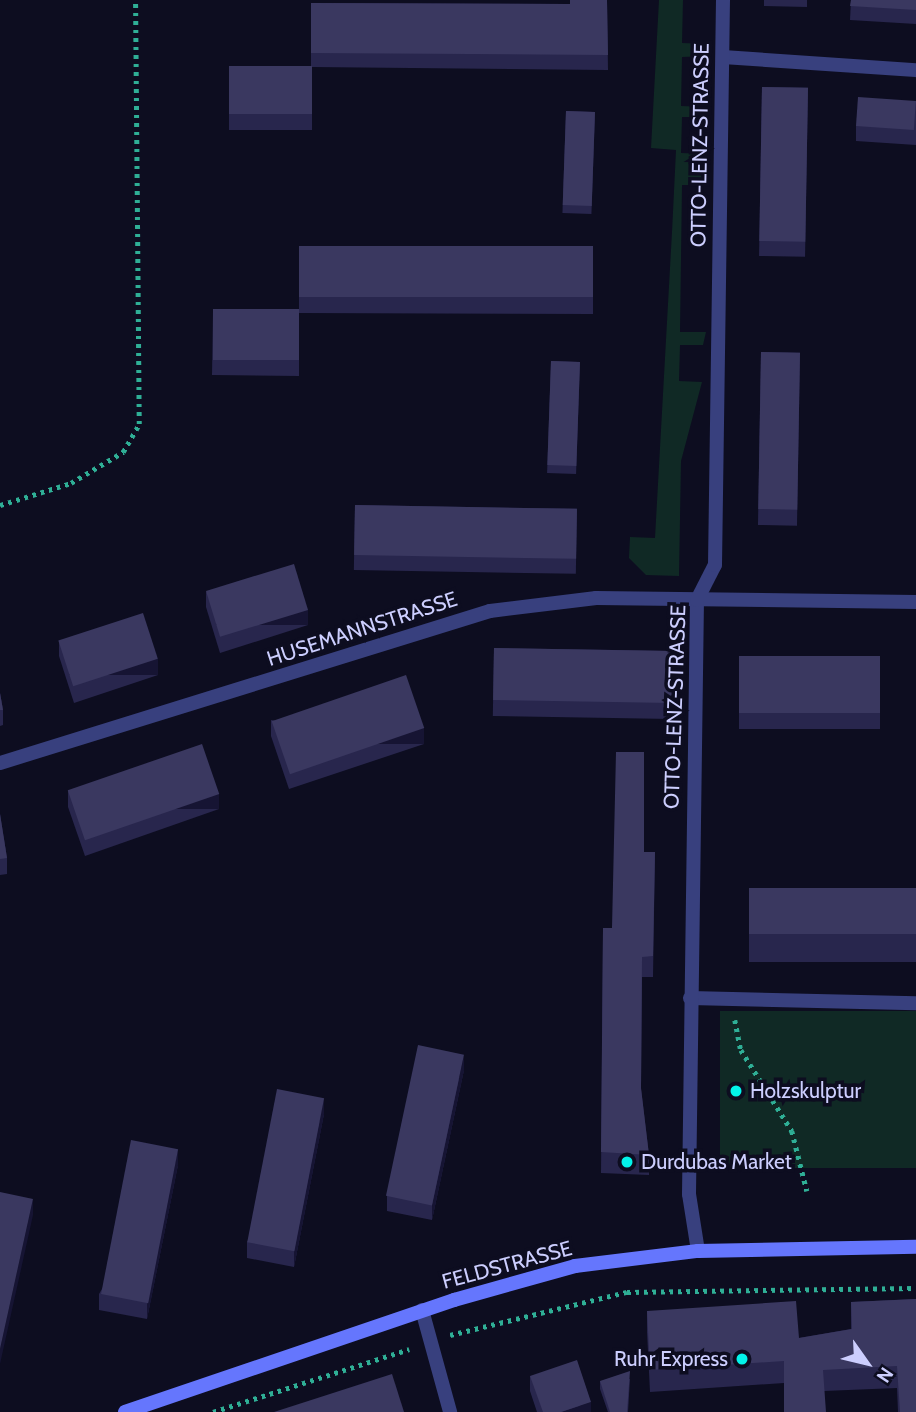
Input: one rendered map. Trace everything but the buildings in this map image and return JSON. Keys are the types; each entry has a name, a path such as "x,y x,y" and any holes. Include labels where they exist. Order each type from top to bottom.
{"main road":[{"name":"FELDSTRASSE","path":"125,1412 422,1310 575,1266 698,1251 916,1247"}],"street":[{"name":"OTTO-LENZ-STRASSE","path":"698,1251 689,1194 697,600 715,565 723,0"},
{"path":"723,57 916,70"},
{"name":"HUSEMANNSTRASSE","path":"0,763 490,611 596,598 916,602"},
{"path":"690,998 916,1003"},
{"path":"422,1310 450,1412"}],"path":[{"path":"0,505 71,483 123,452 139,424 135,0"},
{"path":"731,999 741,1050 792,1131 807,1191"},
{"path":"213,1412 430,1342 627,1292 916,1288"}],"green space":[{"path":"659,0 683,0 682,43 708,44 708,56 682,57 681,106 707,107 707,117 682,117 681,153 707,154 707,185 682,185 680,332 706,332 703,345 680,345 679,381 702,382 681,461 679,576 646,575 629,558 630,537 655,538 672,232 676,150 651,148"},
{"path":"720,1011 916,1011 916,1168 720,1168"}],"place":[{"name":"Holzskulptur","path":"736,1091"},
{"name":"Durdubas Market","path":"627,1162"},
{"name":"Ruhr Express","path":"742,1359"}]}
